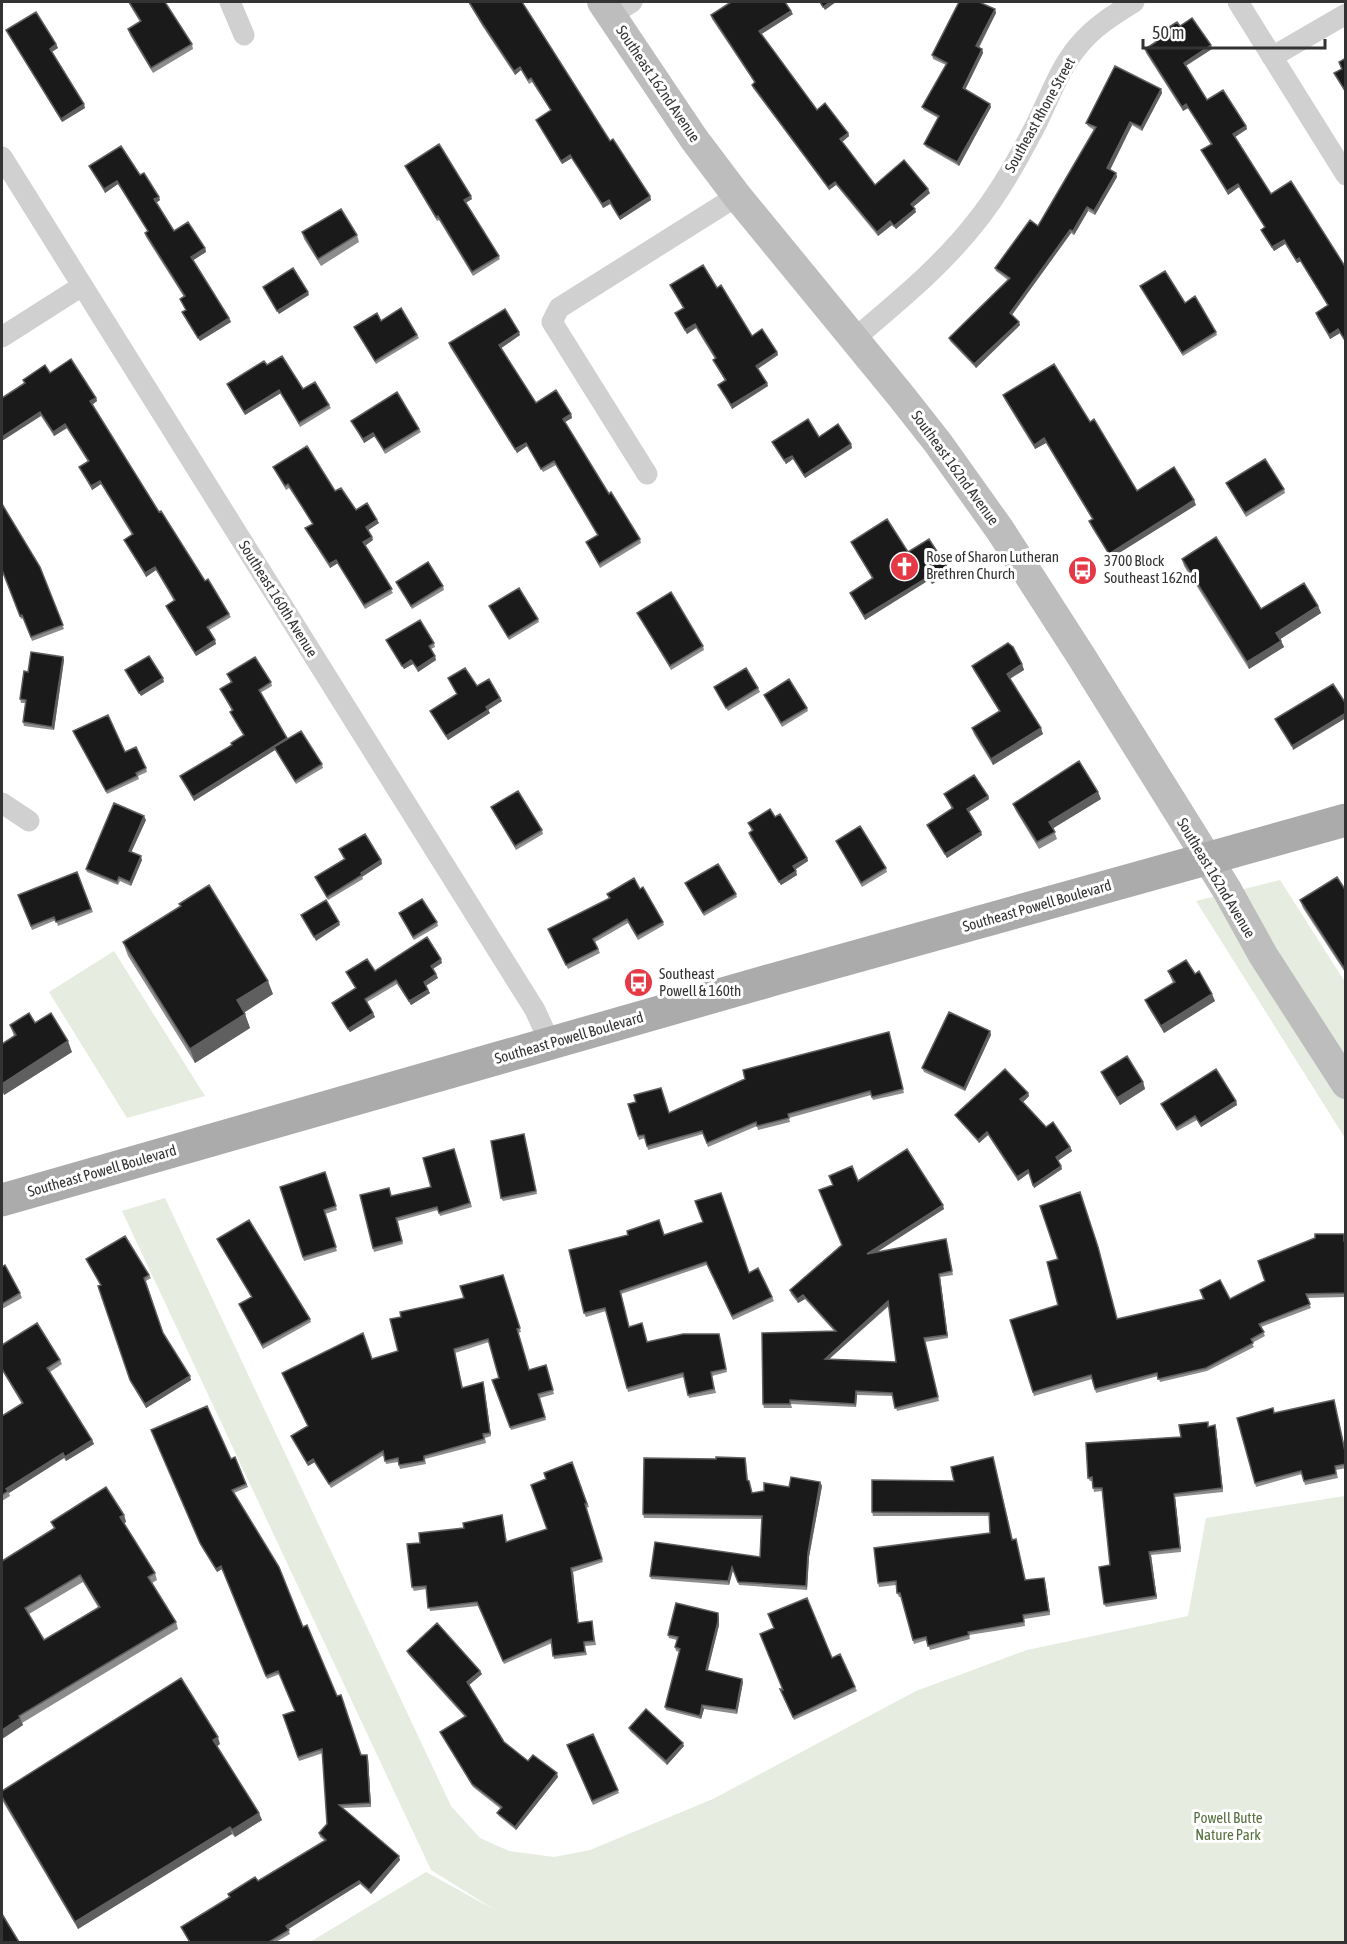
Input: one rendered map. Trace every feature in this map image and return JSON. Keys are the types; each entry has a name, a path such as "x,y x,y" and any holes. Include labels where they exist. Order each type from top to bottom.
{"main road":[{"name":"Southeast 162nd Avenue","path":"615,6 694,139 737,196 938,443 1000,530 1206,859 1263,955 1346,1084"},
{"name":"Southeast Powell Boulevard","path":"2,1200 550,1043 1346,820"}],"street":[{"path":"230,2 244,35"},
{"name":"Southeast Rhone Street","path":"854,339 917,286 977,221 1030,137 1062,70 1079,45 1094,30 1134,2"},
{"path":"1238,2 1346,175"},
{"path":"1272,57 1346,15"},
{"name":"Southeast 160th Avenue","path":"2,157 535,1010 550,1043"},
{"path":"647,474 552,322 559,308 737,196"},
{"path":"2,337 82,286"},
{"path":"2,803 29,821"}],"green space":[{"path":"1280,880 1345,982 1345,1138 1196,901"},
{"path":"114,951 205,1096 127,1118 49,992"},
{"name":"Powell Butte Nature Park","path":"165,1198 451,1806 480,1838 509,1851 554,1857 590,1850 713,1799 916,1691 1027,1650 1188,1616 1206,1518 1345,1496 1345,1942 310,1942 426,1872 495,1910 431,1870 122,1211"}],"building":[{"path":"129,2 165,2 192,44 151,68 128,29 141,21"},
{"path":"469,2 522,2 610,141 613,139 650,196 619,217 609,200 602,204 570,155 561,161 536,120 551,110 531,78 528,80 520,67 514,71"},
{"path":"731,2 785,2 791,11 759,31 817,110 825,103 848,133 840,139 875,185 904,160 928,189 911,204 915,209 894,226 890,221 877,232 835,182 828,187 752,85 755,82 711,15"},
{"path":"820,2 830,2 823,7"},
{"path":"959,2 979,2 995,9 976,46 982,49 963,88 990,104 957,162 924,144 939,116 922,107 947,63 932,55"},
{"path":"36,12 56,44 50,49 84,104 61,119 6,30"},
{"path":"1192,18 1211,45 1184,63 1207,100 1223,90 1246,126 1233,134 1271,194 1291,181 1346,268 1346,342 1338,329 1329,335 1316,313 1328,305 1299,258 1296,260 1284,240 1272,247 1261,230 1265,227 1238,184 1227,191 1201,150 1212,144 1186,104 1182,107 1145,49 1156,42 1153,37 1177,22 1180,26"},
{"path":"1346,58 1346,92 1334,73 1342,69 1339,62"},
{"path":"1115,66 1161,89 1141,127 1130,122 1107,168 1116,173 1094,211 1087,207 1073,231 1070,230 1010,313 1019,322 974,364 949,338 1010,278 995,268 1030,220 1038,226 1096,127 1086,123"},
{"path":"439,144 471,196 464,200 499,256 472,272 405,166"},
{"path":"121,146 140,175 144,173 159,197 154,199 174,231 188,222 205,248 191,257 229,318 198,338 182,312 186,310 180,299 185,296 145,233 148,231 117,181 104,189 89,166"},
{"path":"341,209 357,235 318,259 302,232"},
{"path":"703,265 717,288 721,285 752,336 762,329 777,352 756,366 767,383 731,405 718,385 726,380 713,360 716,358 695,324 685,330 675,313 684,308 670,285"},
{"path":"293,268 308,292 277,311 263,287"},
{"path":"1165,271 1185,303 1195,296 1216,332 1182,353 1140,286"},
{"path":"401,308 417,335 375,361 354,327 377,313 381,321"},
{"path":"505,309 519,332 499,345 536,403 556,390 571,414 563,419 640,539 599,564 586,542 598,535 554,461 541,469 526,443 515,449 449,343"},
{"path":"282,356 303,389 315,382 329,405 299,423 279,390 244,412 227,384 264,361 267,365"},
{"path":"71,359 96,398 90,401 159,512 161,511 205,581 208,579 229,614 207,627 215,640 195,653 166,606 175,600 155,567 145,573 124,540 133,534 100,481 91,486 79,467 89,461 65,424 53,432 40,412 2,437 2,398 25,383 23,380 45,365 50,373"},
{"path":"1054,364 1090,422 1094,419 1137,491 1174,467 1194,500 1109,554 1089,521 1093,519 1044,438 1034,445 1003,395"},
{"path":"397,392 419,429 384,450 373,433 363,439 351,421"},
{"path":"808,419 819,437 838,424 851,444 804,475 792,456 784,460 772,442"},
{"path":"307,446 335,491 341,488 356,510 367,503 377,520 366,527 372,537 363,542 392,589 364,605 336,560 329,564 305,528 313,524 288,484 285,486 273,467"},
{"path":"1265,459 1284,489 1245,513 1226,483"},
{"path":"2,504 40,567 63,625 31,637 2,570"},
{"name":"Rose of Sharon Lutheran Brethren Church","path":"887,519 908,552 929,539 949,570 931,581 928,577 864,616 850,593 873,578 851,542"},
{"path":"1216,537 1261,609 1304,583 1318,606 1276,633 1281,641 1247,662 1182,559"},
{"path":"428,562 443,586 411,606 396,582"},
{"path":"519,588 538,619 508,637 489,606"},
{"path":"671,592 703,646 670,666 637,613"},
{"path":"420,620 434,643 429,646 435,656 417,668 411,660 402,666 386,640"},
{"path":"1008,643 1013,647 1022,664 1007,674 1041,728 991,759 972,728 1000,711 972,666"},
{"path":"31,652 63,657 52,727 23,722 26,700 20,699 24,671 28,672"},
{"path":"149,656 163,678 139,693 125,670"},
{"path":"255,657 271,682 259,690 287,738 193,797 180,776 232,745 231,743 244,735 230,712 233,710 220,689 232,682 227,674"},
{"path":"465,668 477,686 489,679 500,698 486,707 488,710 446,736 430,711 457,694 448,678"},
{"path":"746,668 758,688 726,708 714,687"},
{"path":"789,679 807,708 781,723 764,695"},
{"path":"1333,684 1346,704 1346,713 1292,746 1275,719"},
{"path":"108,715 125,752 136,747 146,768 136,773 137,776 106,791 73,731"},
{"path":"301,731 322,764 295,781 274,747"},
{"path":"1079,761 1098,792 1049,822 1055,832 1037,842 1013,804"},
{"path":"974,775 988,796 967,809 981,832 945,854 927,825 953,808 944,794"},
{"path":"518,791 542,830 515,846 491,807"},
{"path":"114,803 144,816 129,851 141,856 130,882 119,877 117,882 86,869"},
{"path":"770,809 775,817 780,814 807,858 793,866 796,871 779,882 749,833 753,830 748,823"},
{"path":"860,826 886,868 861,883 836,841"},
{"path":"365,834 381,860 327,897 315,877 345,859 339,849"},
{"path":"718,864 736,894 703,913 685,883"},
{"path":"77,872 91,909 56,922 54,917 31,926 18,895"},
{"path":"1337,877 1346,891 1346,971 1300,900"},
{"path":"634,878 640,889 643,887 663,922 637,936 627,919 593,939 598,949 566,965 548,929 610,898 607,894"},
{"path":"209,885 268,981 237,1000 245,1014 190,1049 123,942 181,906 179,904"},
{"path":"422,899 437,922 413,937 399,913"},
{"path":"326,900 339,922 314,937 301,915"},
{"path":"427,937 441,959 431,966 436,974 424,982 428,990 409,1001 396,980 365,999 373,1013 348,1029 332,1003 356,988 346,972 367,959 375,971"},
{"path":"1186,960 1195,974 1199,971 1212,994 1161,1026 1145,1000 1175,982 1168,971"},
{"path":"949,1012 990,1031 964,1088 922,1068"},
{"path":"29,1013 35,1023 51,1013 68,1041 2,1084 2,1044 16,1035 10,1025"},
{"path":"889,1032 903,1089 872,1097 870,1091 788,1114 789,1118 757,1126 756,1122 707,1143 702,1131 647,1146 644,1135 638,1136 628,1104 636,1102 634,1095 661,1088 669,1113 745,1079 743,1070"},
{"path":"1127,1056 1143,1082 1117,1098 1101,1072"},
{"path":"1005,1069 1028,1093 1020,1099 1046,1127 1053,1122 1070,1147 1056,1157 1061,1166 1033,1185 1028,1170 1017,1177 987,1132 978,1140 955,1115"},
{"path":"1216,1069 1236,1101 1200,1124 1195,1116 1176,1128 1161,1104"},
{"path":"524,1134 536,1191 501,1198 491,1141"},
{"path":"454,1149 470,1203 439,1213 437,1207 396,1218 402,1241 373,1248 360,1195 389,1188 391,1196 431,1187 423,1158"},
{"path":"907,1149 943,1205 867,1254 946,1239 952,1271 939,1274 947,1335 924,1338 938,1397 895,1408 892,1393 856,1391 855,1404 790,1400 790,1404 763,1404 762,1333 836,1331 803,1295 797,1299 790,1290 842,1245 819,1190 833,1185 829,1176 852,1166 858,1181","holes":["888,1301 896,1362 825,1359"]},
{"path":"325,1172 336,1206 324,1210 336,1247 303,1257 280,1187"},
{"path":"1080,1192 1098,1247 1117,1319 1204,1299 1200,1290 1220,1280 1230,1299 1265,1281 1258,1261 1315,1238 1315,1234 1344,1234 1346,1293 1306,1294 1310,1304 1259,1324 1264,1332 1251,1339 1253,1343 1206,1368 1158,1379 1157,1373 1095,1389 1091,1375 1033,1392 1010,1320 1058,1305 1047,1262 1058,1259 1040,1206"},
{"path":"721,1193 749,1273 758,1268 772,1297 732,1316 706,1262 620,1291 629,1327 642,1323 647,1342 683,1334 719,1334 726,1369 711,1372 714,1389 688,1395 683,1373 627,1388 605,1308 584,1313 569,1250 628,1235 627,1231 659,1220 664,1235 703,1222 695,1201"},
{"path":"249,1220 310,1319 262,1345 239,1304 252,1297 217,1239"},
{"path":"125,1236 149,1275 144,1278 163,1333 190,1376 145,1404 130,1380 98,1286 101,1285 86,1259"},
{"path":"5,1265 20,1293 2,1304 2,1267"},
{"path":"503,1275 520,1328 517,1329 529,1370 546,1365 553,1390 538,1394 545,1417 510,1427 492,1380 499,1378 488,1339 454,1349 462,1388 483,1382 490,1433 483,1434 484,1439 424,1456 424,1461 399,1465 398,1458 385,1461 383,1451 329,1484 313,1459 307,1463 291,1436 308,1426 282,1373 363,1333 372,1359 398,1351 390,1319 401,1317 400,1312 464,1298 460,1286"},
{"path":"37,1323 60,1360 47,1368 92,1440 65,1457 63,1453 6,1489 8,1491 2,1495 2,1416 23,1403 2,1369 2,1345"},
{"path":"1334,1400 1346,1464 1335,1466 1336,1474 1304,1481 1301,1471 1255,1483 1237,1418 1273,1408 1274,1413"},
{"path":"207,1406 231,1459 235,1457 246,1484 232,1490 279,1567 303,1627 307,1625 337,1696 341,1695 361,1755 367,1755 370,1803 339,1805 399,1856 369,1890 359,1881 286,1926 289,1930 269,1942 190,1942 181,1927 230,1897 228,1894 255,1877 258,1881 326,1840 319,1833 327,1824 322,1749 298,1757 283,1715 295,1711 278,1671 266,1676 221,1566 216,1569 200,1543 151,1430"},
{"path":"1208,1422 1208,1427 1215,1425 1222,1488 1174,1494 1180,1548 1149,1552 1156,1596 1104,1604 1099,1567 1110,1565 1102,1488 1093,1488 1092,1477 1088,1478 1086,1443 1181,1437 1179,1425"},
{"path":"716,1457 745,1458 747,1480 752,1493 764,1491 764,1483 789,1487 791,1477 820,1482 808,1553 806,1586 738,1582 732,1567 728,1581 650,1576 655,1542 760,1557 762,1516 643,1514 644,1458 716,1459"},
{"path":"993,1457 1012,1540 1016,1539 1025,1580 1044,1578 1049,1611 1023,1615 1024,1622 968,1632 969,1635 928,1646 926,1637 913,1640 900,1593 897,1593 896,1581 878,1583 874,1548 990,1533 989,1513 872,1512 872,1480 954,1481 951,1467"},
{"path":"572,1462 587,1504 585,1504 602,1559 571,1568 578,1623 592,1621 594,1641 584,1642 585,1652 553,1656 551,1639 503,1661 477,1602 428,1608 426,1586 412,1587 407,1544 420,1543 419,1533 464,1528 463,1523 502,1515 506,1542 547,1529 531,1485 546,1479 544,1473"},
{"path":"106,1487 124,1515 120,1517 155,1573 148,1577 176,1622 19,1716 20,1718 2,1730 2,1561 55,1528 51,1522","holes":["80,1575 100,1607 44,1640 25,1608"]},
{"path":"807,1598 832,1658 840,1654 855,1687 793,1717 760,1634 774,1628 768,1614"},
{"path":"676,1603 718,1613 706,1670 742,1679 736,1710 702,1705 700,1716 665,1707 680,1649 675,1647 678,1637 668,1635"},
{"path":"437,1623 480,1671 467,1682 504,1742 528,1761 533,1755 557,1773 515,1827 497,1813 502,1807 472,1784 440,1732 466,1716 407,1651"},
{"path":"181,1678 218,1737 213,1740 259,1813 232,1830 230,1827 75,1922 2,1797 2,1791"},
{"path":"646,1709 683,1743 666,1761 629,1728"},
{"path":"593,1734 618,1790 592,1801 567,1745"},
{"path":"2,1914 19,1942 2,1942"}],"place":[{"name":"Rose of Sharon Lutheran Brethren Church","path":"905,566"},
{"name":"3700 Block Southeast 162nd","path":"1083,570"},
{"name":"Southeast Powell & 160th","path":"638,983"}]}
